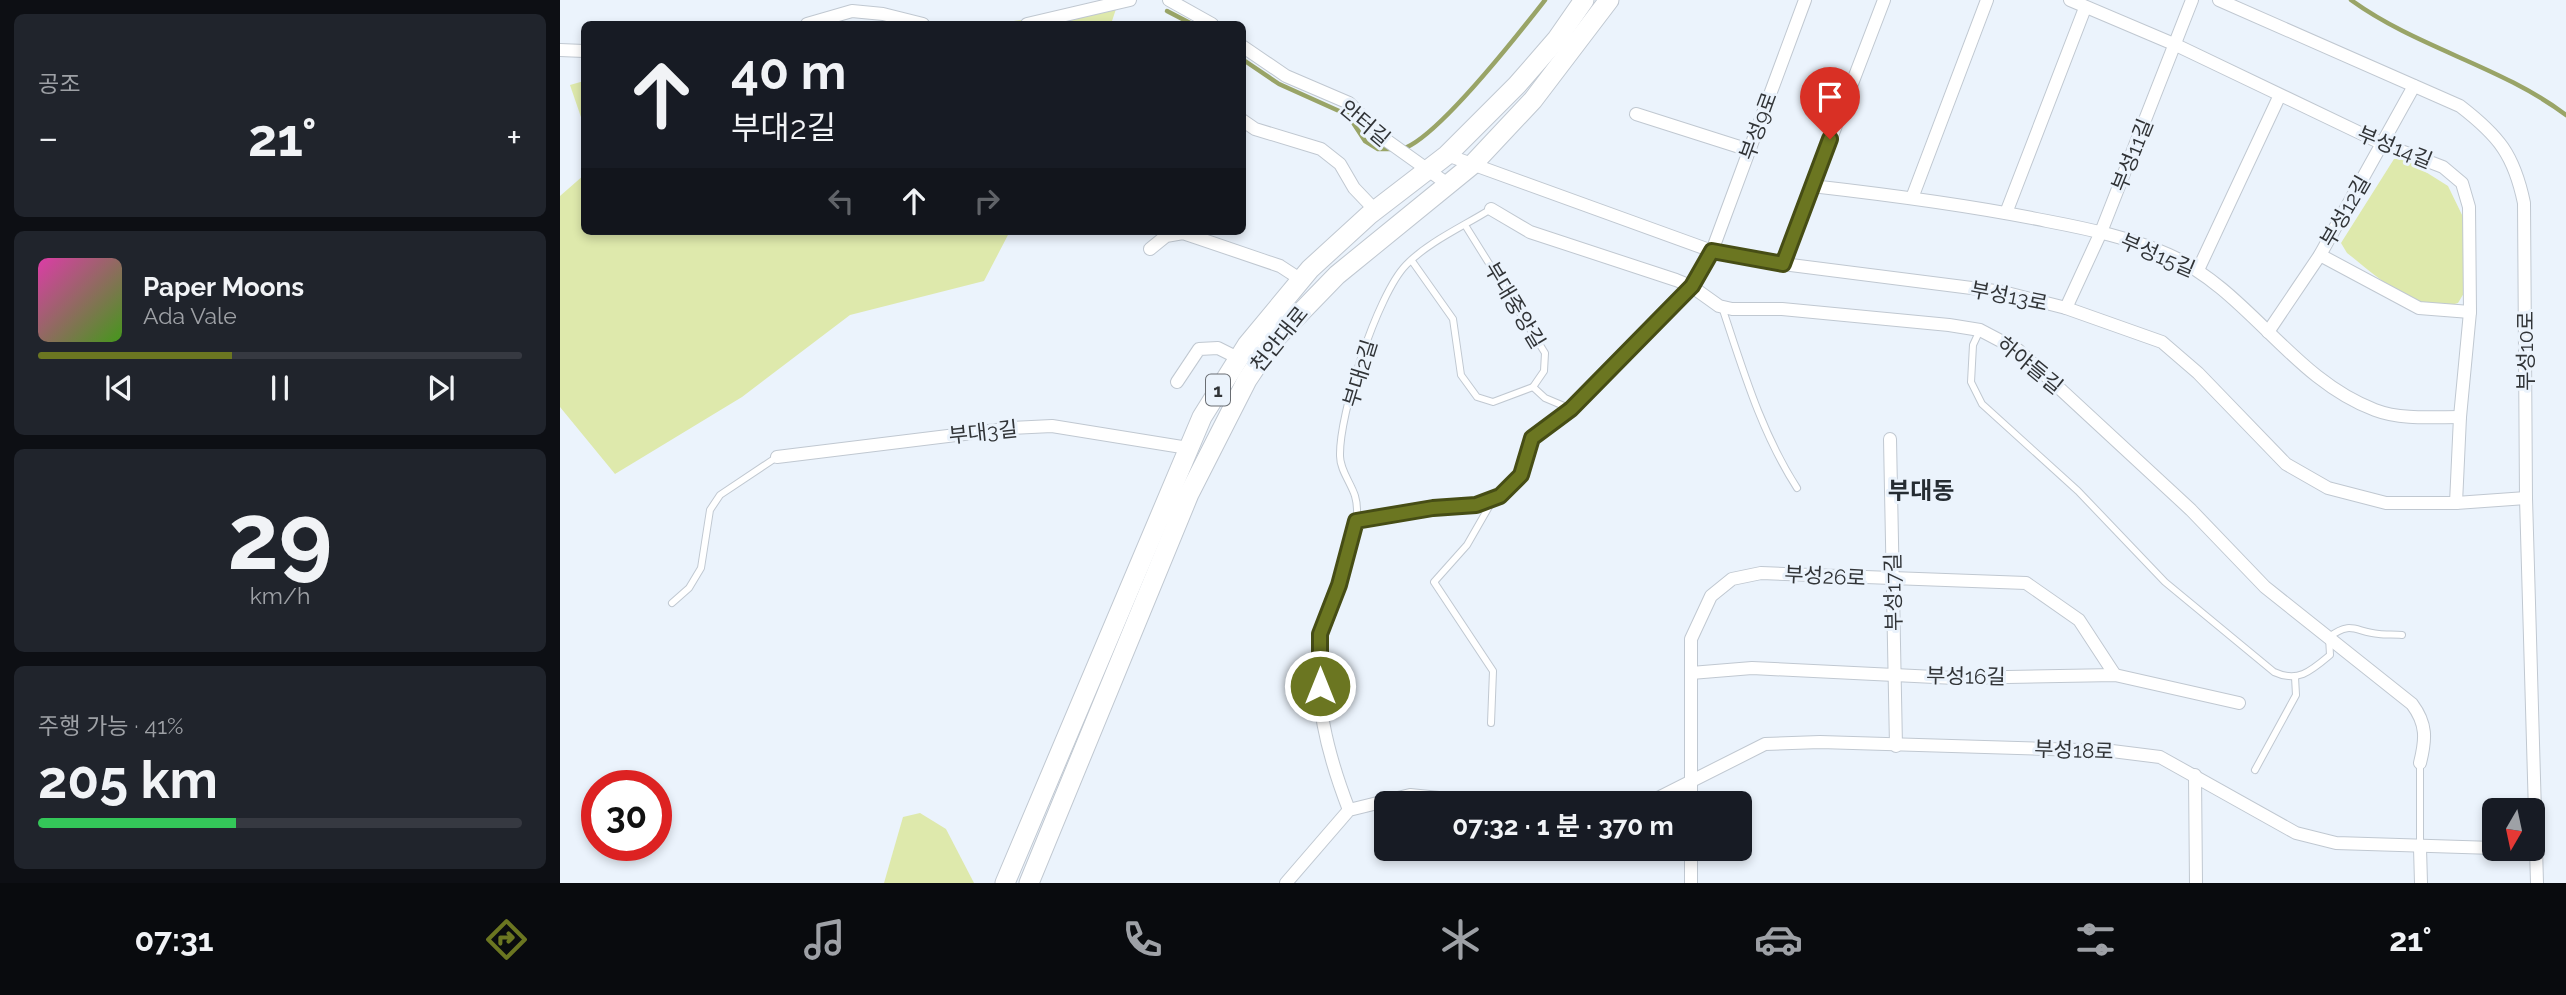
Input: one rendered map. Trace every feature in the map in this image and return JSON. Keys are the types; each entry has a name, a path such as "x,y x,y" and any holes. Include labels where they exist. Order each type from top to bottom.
{"main road":[{"name":"천안대로","path":"1005,883 1188,448 1202,417 1238,358 1276,306 1300,279 1375,210 1447,155 1517,85 1557,39 1584,0"},
{"name":"천안대로","path":"1029,883 1189,494 1247,380 1273,341 1337,275 1472,165 1533,100 1609,0"}],"street":[{"path":"1040,21 1130,0"},
{"path":"1168,0 1206,21"},
{"name":"부성9로","path":"1692,286 1712,251 1805,0"},
{"path":"1783,264 1884,0"},
{"path":"1912,198 1987,0"},
{"name":"부성14길","path":"2070,0 2176,45 2279,97 2383,144 2444,167 2462,183 2469,207 2470,312 2459,417 2456,503"},
{"name":"부성11길","path":"2067,307 2101,232 2192,0"},
{"name":"부성10로","path":"2219,0 2460,106 2484,124 2505,147 2518,172 2525,203 2526,498 2534,798"},
{"path":"2006,213 2085,8"},
{"path":"817,21 852,11 883,14 911,21"},
{"name":"안터길","path":"1246,49 1286,76 1349,103 1386,140 1449,185"},
{"path":"560,50 581,51"},
{"name":"부성12길","path":"2268,332 2320,255 2414,86"},
{"path":"2198,270 2279,97"},
{"path":"1636,114 1749,150"},
{"path":"1246,123 1255,129 1321,149 1340,164 1354,188 1375,210"},
{"name":"부성13로","path":"1447,155 1712,251 1783,264 2003,292 2067,307 2162,342 2198,373 2286,464 2328,488 2386,503 2456,503 2526,498"},
{"name":"부성15길","path":"1812,186 2006,213 2101,232 2168,254 2198,270 2314,375 2378,411 2417,417 2459,417"},
{"path":"1491,209 1530,232 1692,286 1722,307"},
{"path":"1150,249 1166,236 1172,235"},
{"path":"1189,235 1280,266 1300,279"},
{"path":"2320,255 2419,308 2470,312"},
{"name":"하야들길","path":"1722,307 1782,309 1980,330 2018,350 2191,510 2265,587 2412,704 2424,720 2425,744 2420,763"},
{"path":"1177,382 1199,349 1218,348 1238,358"},
{"name":"부대3길","path":"777,457 1013,428 1052,426 1188,448"},
{"name":"부성17길","path":"1890,439 1896,746"},
{"name":"부성26로","path":"1691,791 1691,639 1711,596 1732,579 1760,573 2026,583 2079,620 2115,675"},
{"path":"1339,585 1320,634 1320,712 1329,757 1349,810"},
{"name":"부성16길","path":"1691,673 1752,668 1955,678 2115,675 2239,704"},
{"name":"부성18로","path":"1670,791 1765,744 2112,751 2160,757 2296,833 2336,843 2420,848 2482,848"},
{"path":"2196,775 2196,883"},
{"path":"1286,883 1349,810 1374,804"},
{"path":"2420,848 2421,883"},
{"path":"1691,861 1691,883"},
{"name":"부성10로","path":"2536,861 2537,883"}],"lane":[{"name":"부대2길","path":"1339,585 1356,521 1356,497 1340,457 1355,381 1382,305 1395,279 1412,261 1491,209"},
{"name":"부대중앙길","path":"1465,225 1545,353 1544,371 1533,387"},
{"path":"1412,261 1453,319 1461,374 1477,397 1493,402 1533,387 1545,398 1571,409"},
{"path":"1356,521 1433,508 1476,505 1494,498 1521,475 1532,438 1571,409 1692,286"},
{"path":"1722,307 1753,402 1781,463 1797,488"},
{"path":"1980,330 1973,345 1971,382 1982,404 2078,491 2165,582 2274,672 2288,678 2301,676 2330,655 2329,637 2342,627 2356,627 2377,634 2402,635"},
{"path":"672,603 689,588 701,568 710,510 720,495 777,457"},
{"path":"1491,723 1493,671 1434,582 1467,545 1494,498"},
{"path":"2255,770 2296,695 2295,677"},
{"path":"2420,763 2420,848"}],"green space":[{"path":"1116,9 1112,21 1013,21"},
{"path":"581,82 581,117 570,85"},
{"path":"2394,159 2405,159 2448,186 2464,219 2464,293 2458,303 2443,306 2427,304 2398,292 2347,253 2341,243"},
{"path":"581,178 581,235 1008,235 984,281 850,315 742,397 615,474 560,407 560,196"},
{"path":"920,813 946,829 974,883 884,883 903,817"}],"waterway":[{"path":"1402,149 1436,126 1456,106 1545,0"},
{"path":"2351,0 2403,31 2514,83 2566,115"},
{"path":"1167,11 1186,21"},
{"path":"1246,62 1279,84 1348,115 1365,141 1378,149 1393,149"}],"district":[{"name":"부대동","path":"1921,490"}],"route":[{"path":"1320,686 1320,634 1339,585 1356,521 1380,515 1476,505 1500,496 1521,475 1532,438 1571,409 1692,286 1712,251 1783,264 1830,139"}]}
